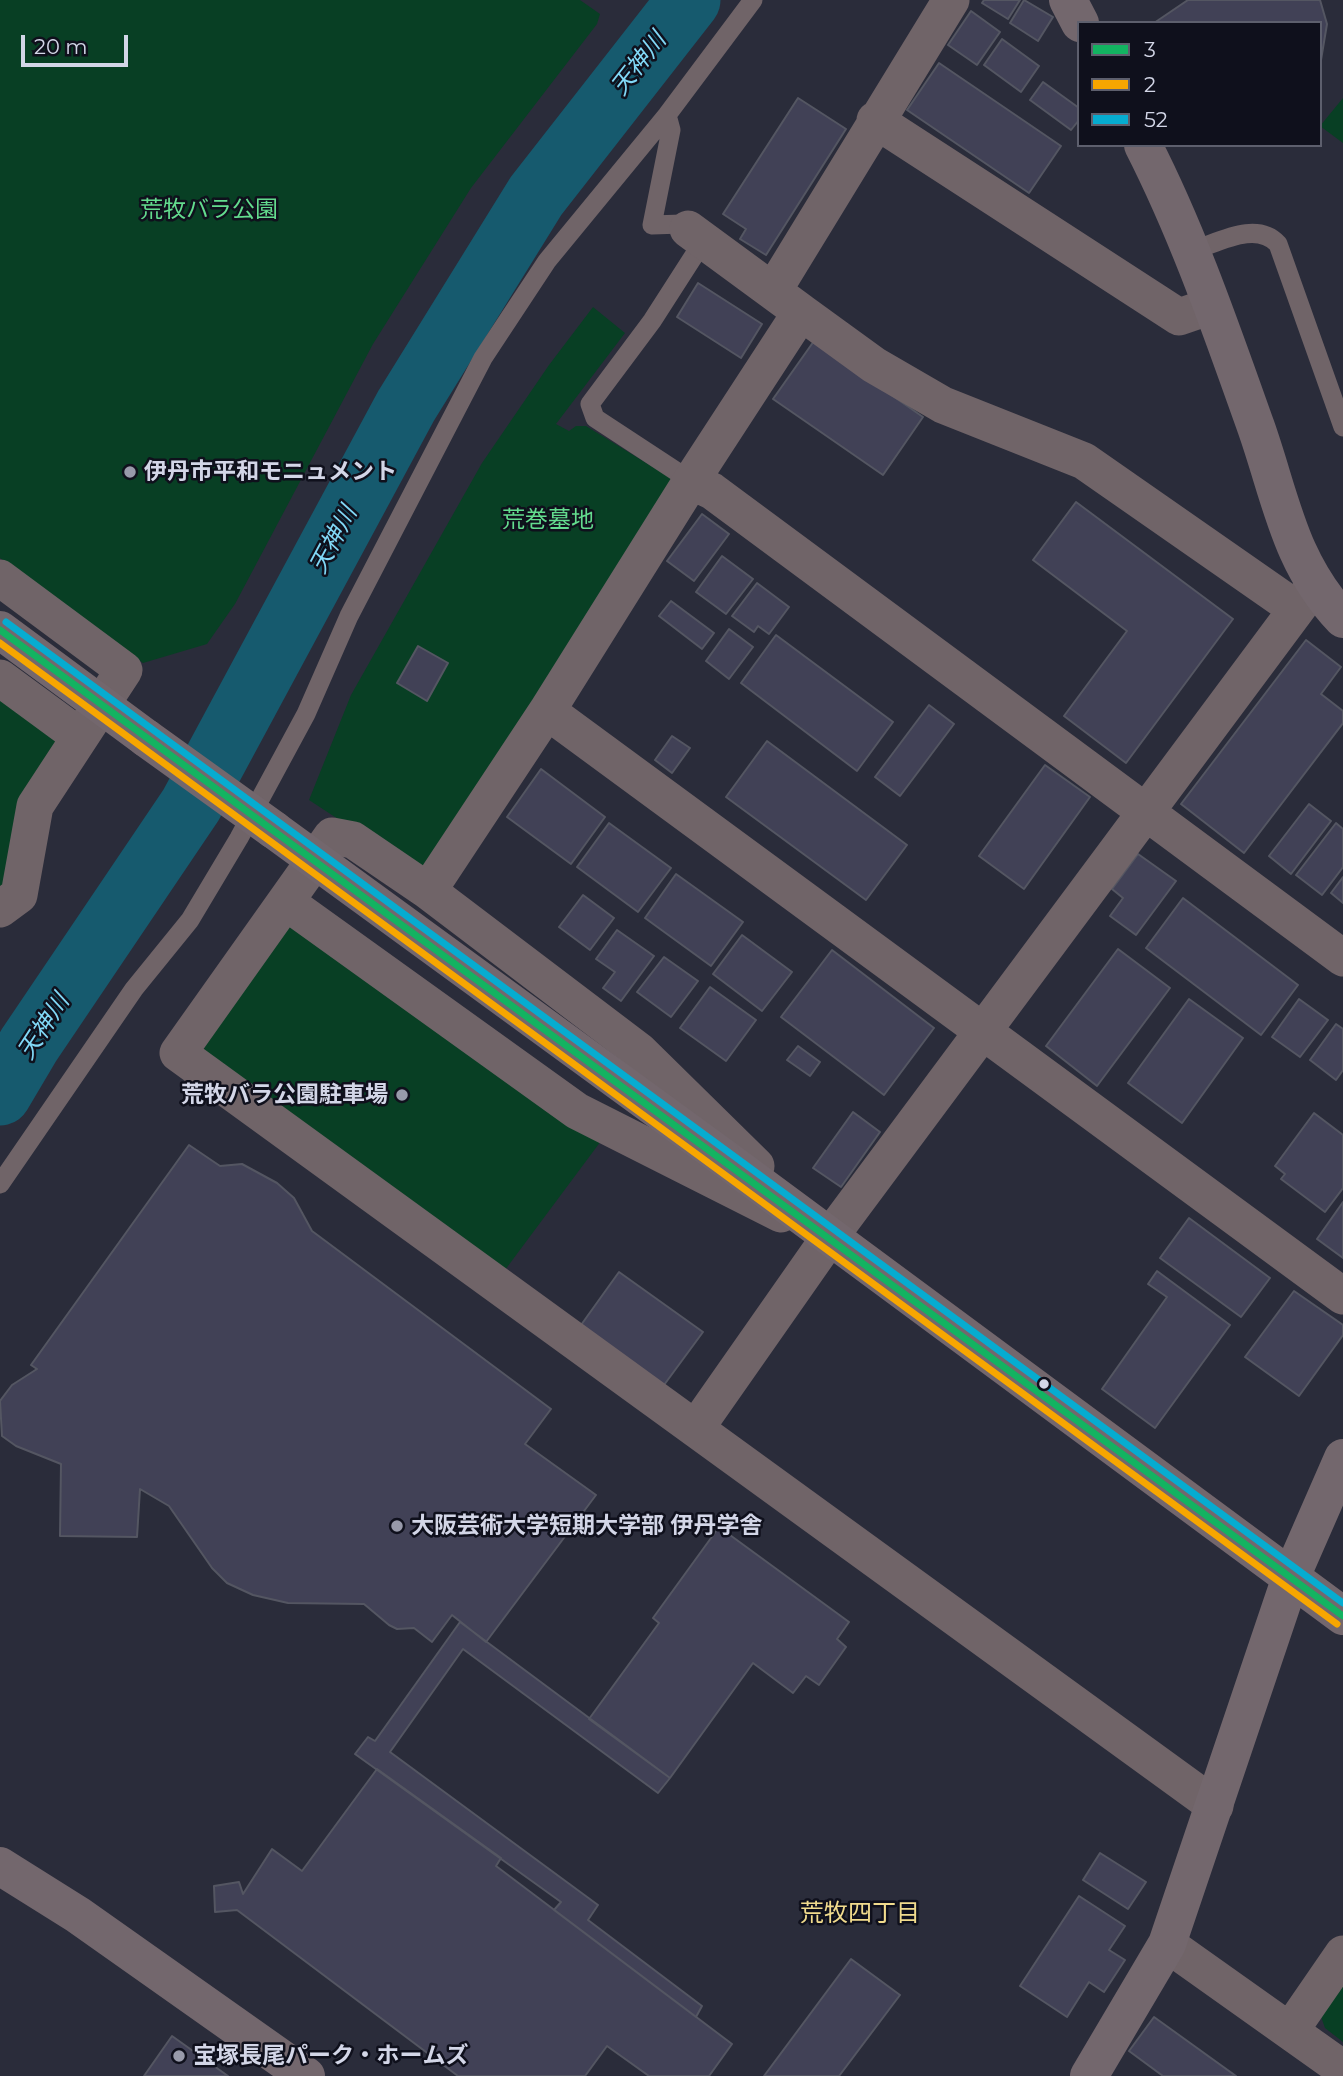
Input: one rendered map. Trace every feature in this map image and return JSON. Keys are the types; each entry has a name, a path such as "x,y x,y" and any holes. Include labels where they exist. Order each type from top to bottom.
{"street":[{"path":"428,891 547,711 691,481 787,302 875,120 951,0"},
{"path":"1068,0 1079,21"},
{"path":"875,120 1179,317 1211,306"},
{"path":"696,1428 829,1238 985,1032 1304,597 1292,539 1256,429 1170,198 1144,147"},
{"path":"696,234 874,365 943,404 1084,461 1343,619"},
{"path":"691,481 712,491 1343,958"},
{"path":"0,578 124,670 35,806 19,895 0,909"},
{"path":"0,630 721,1156 1343,1616"},
{"path":"0,678 79,736"},
{"path":"547,711 1343,1296"},
{"path":"829,1238 639,1051 428,891 353,840 332,836 178,1053 1215,1806"},
{"path":"286,902 577,1111 829,1238"},
{"path":"1089,2076 1167,1944 1291,1577 1343,1458"},
{"path":"0,1866 78,1915 306,2076"},
{"path":"1167,1944 1343,2068"},
{"path":"1290,2031 1343,1954"}],"lane":[{"path":"0,1184 134,989 190,920 253,814 306,715 349,616 483,358 547,261 667,115 753,0"},
{"path":"667,115 671,130 652,225 682,224 696,234 652,321 590,404 595,418 691,481"},
{"path":"1191,251 1254,231 1270,235 1278,244 1343,427"}],"green space":[{"name":"荒牧バラ公園","path":"0,0 580,0 600,14 597,24 471,188 373,344 235,604 207,644 143,663 0,558"},
{"path":"1343,98 1343,143 1322,127 1322,124"},
{"name":"荒巻墓地","path":"593,307 625,333 556,424 569,431 576,426 586,426 674,480 429,866 416,870 309,800 351,695 482,463 549,365"},
{"path":"0,692 52,730 61,753 0,902"},
{"name":"荒牧バラ公園駐車場","path":"297,919 601,1141 505,1270 203,1050 275,928"},
{"path":"1343,1980 1343,2042 1325,2028 1320,2014"}],"building":[{"path":"984,0 1020,0 1008,19 982,3"},
{"path":"1024,0 1053,17 1038,41 1010,23"},
{"path":"1188,0 1320,0 1327,24 1322,54 1322,21 1157,21"},
{"path":"971,11 1000,32 977,65 948,45"},
{"path":"1002,39 1039,66 1021,92 984,65"},
{"path":"939,63 1061,146 1029,193 907,110"},
{"path":"1043,82 1077,107 1077,122 1071,130 1030,100"},
{"path":"798,98 846,129 766,255 740,239 746,229 723,214"},
{"path":"698,283 762,324 741,358 677,317"},
{"path":"814,341 923,417 883,475 773,399"},
{"path":"1076,502 1233,619 1126,763 1064,716 1127,631 1033,560"},
{"path":"702,514 729,534 694,581 667,561"},
{"path":"722,556 753,579 726,614 696,592"},
{"path":"757,583 789,607 769,634 758,626 754,632 732,616"},
{"path":"671,601 714,633 702,649 659,616"},
{"path":"729,629 753,647 729,679 706,661"},
{"path":"776,635 893,722 857,771 741,683"},
{"path":"1306,640 1341,667 1321,694 1343,711 1343,723 1244,853 1181,804"},
{"path":"418,646 448,663 427,701 397,683"},
{"path":"929,705 954,724 900,796 875,777"},
{"path":"672,736 690,748 672,773 655,760"},
{"path":"767,741 907,845 866,900 726,797"},
{"path":"1045,765 1090,797 1024,889 979,856"},
{"path":"541,769 605,817 571,864 507,817"},
{"path":"1309,804 1331,821 1291,874 1269,856"},
{"path":"609,823 671,868 638,912 577,867"},
{"path":"1336,823 1343,829 1343,867 1322,895 1296,875"},
{"path":"1138,854 1176,881 1136,935 1110,916 1123,898 1112,889"},
{"path":"676,874 743,922 711,966 645,918"},
{"path":"1343,877 1343,903 1331,893"},
{"path":"583,895 614,918 590,950 559,927"},
{"path":"1183,898 1298,985 1261,1035 1146,948"},
{"path":"617,930 654,956 621,1001 603,988 615,972 596,959"},
{"path":"742,935 792,972 762,1011 713,974"},
{"path":"1118,949 1170,988 1097,1086 1046,1046"},
{"path":"832,950 934,1028 884,1095 781,1017"},
{"path":"664,957 698,981 671,1017 637,992"},
{"path":"710,987 756,1020 726,1061 680,1028"},
{"path":"1189,999 1243,1038 1182,1123 1128,1083"},
{"path":"1299,999 1328,1020 1300,1057 1272,1037"},
{"path":"1336,1024 1343,1029 1343,1070 1336,1080 1310,1060"},
{"path":"798,1046 820,1062 810,1076 787,1060"},
{"path":"853,1112 880,1132 841,1187 813,1168"},
{"path":"1314,1113 1343,1135 1343,1188 1325,1212 1281,1179 1285,1174 1275,1166"},
{"path":"189,1145 220,1166 242,1164 277,1183 294,1198 312,1231 551,1409 525,1444 596,1495 486,1642 452,1615 432,1642 414,1628 397,1629 389,1625 364,1604 288,1603 253,1595 227,1583 212,1568 169,1506 140,1489 137,1537 60,1536 61,1464 16,1446 2,1436 0,1401 12,1385 37,1369 31,1365"},
{"path":"1343,1202 1343,1258 1317,1239"},
{"path":"1189,1218 1270,1278 1241,1317 1160,1258"},
{"path":"1157,1271 1230,1325 1155,1428 1102,1389 1167,1297 1148,1284"},
{"path":"619,1272 703,1332 664,1385 581,1325"},
{"path":"1294,1291 1343,1325 1343,1335 1299,1396 1245,1357"},
{"path":"719,1527 849,1622 837,1639 846,1647 819,1685 806,1676 793,1693 753,1663 670,1778 589,1719 659,1623 653,1618"},
{"path":"460,1622 670,1778 658,1793 463,1649 390,1752 598,1905 588,1920 702,2006 696,2017 554,1910 561,1902 355,1754 368,1737 375,1741"},
{"path":"377,1769 501,1858 496,1866 732,2044 709,2076 649,2076 607,2046 585,2076 458,2076 237,1910 215,1912 214,1886 239,1882 243,1894 272,1849 302,1871"},
{"path":"1100,1853 1146,1882 1128,1909 1083,1880"},
{"path":"1079,1896 1125,1926 1109,1950 1125,1960 1104,1992 1089,1982 1067,2017 1020,1986"},
{"path":"851,1959 900,1995 839,2076 764,2076"},
{"path":"1154,2017 1236,2076 1163,2076 1129,2051"},
{"name":"宝塚長尾パーク・ホームズ","path":"172,2036 228,2076 144,2076"}],"waterway":[{"name":"天神川","path":"0,1094 29,1045 191,805 406,406 536,196 689,0"}],"transit line":[{"name":"52","path":"6,622 1343,1603"},
{"name":"3","path":"0,630 1343,1616"},
{"name":"2","path":"0,643 1337,1624"}],"place":[{"name":"伊丹市平和モニュメント","path":"130,472"},
{"name":"荒牧バラ公園駐車場","path":"402,1095"},
{"name":"大阪芸術大学短期大学部 伊丹学舎","path":"397,1526"},
{"name":"宝塚長尾パーク・ホームズ","path":"179,2056"}],"district":[{"name":"荒牧四丁目","path":"860,1914"}]}
